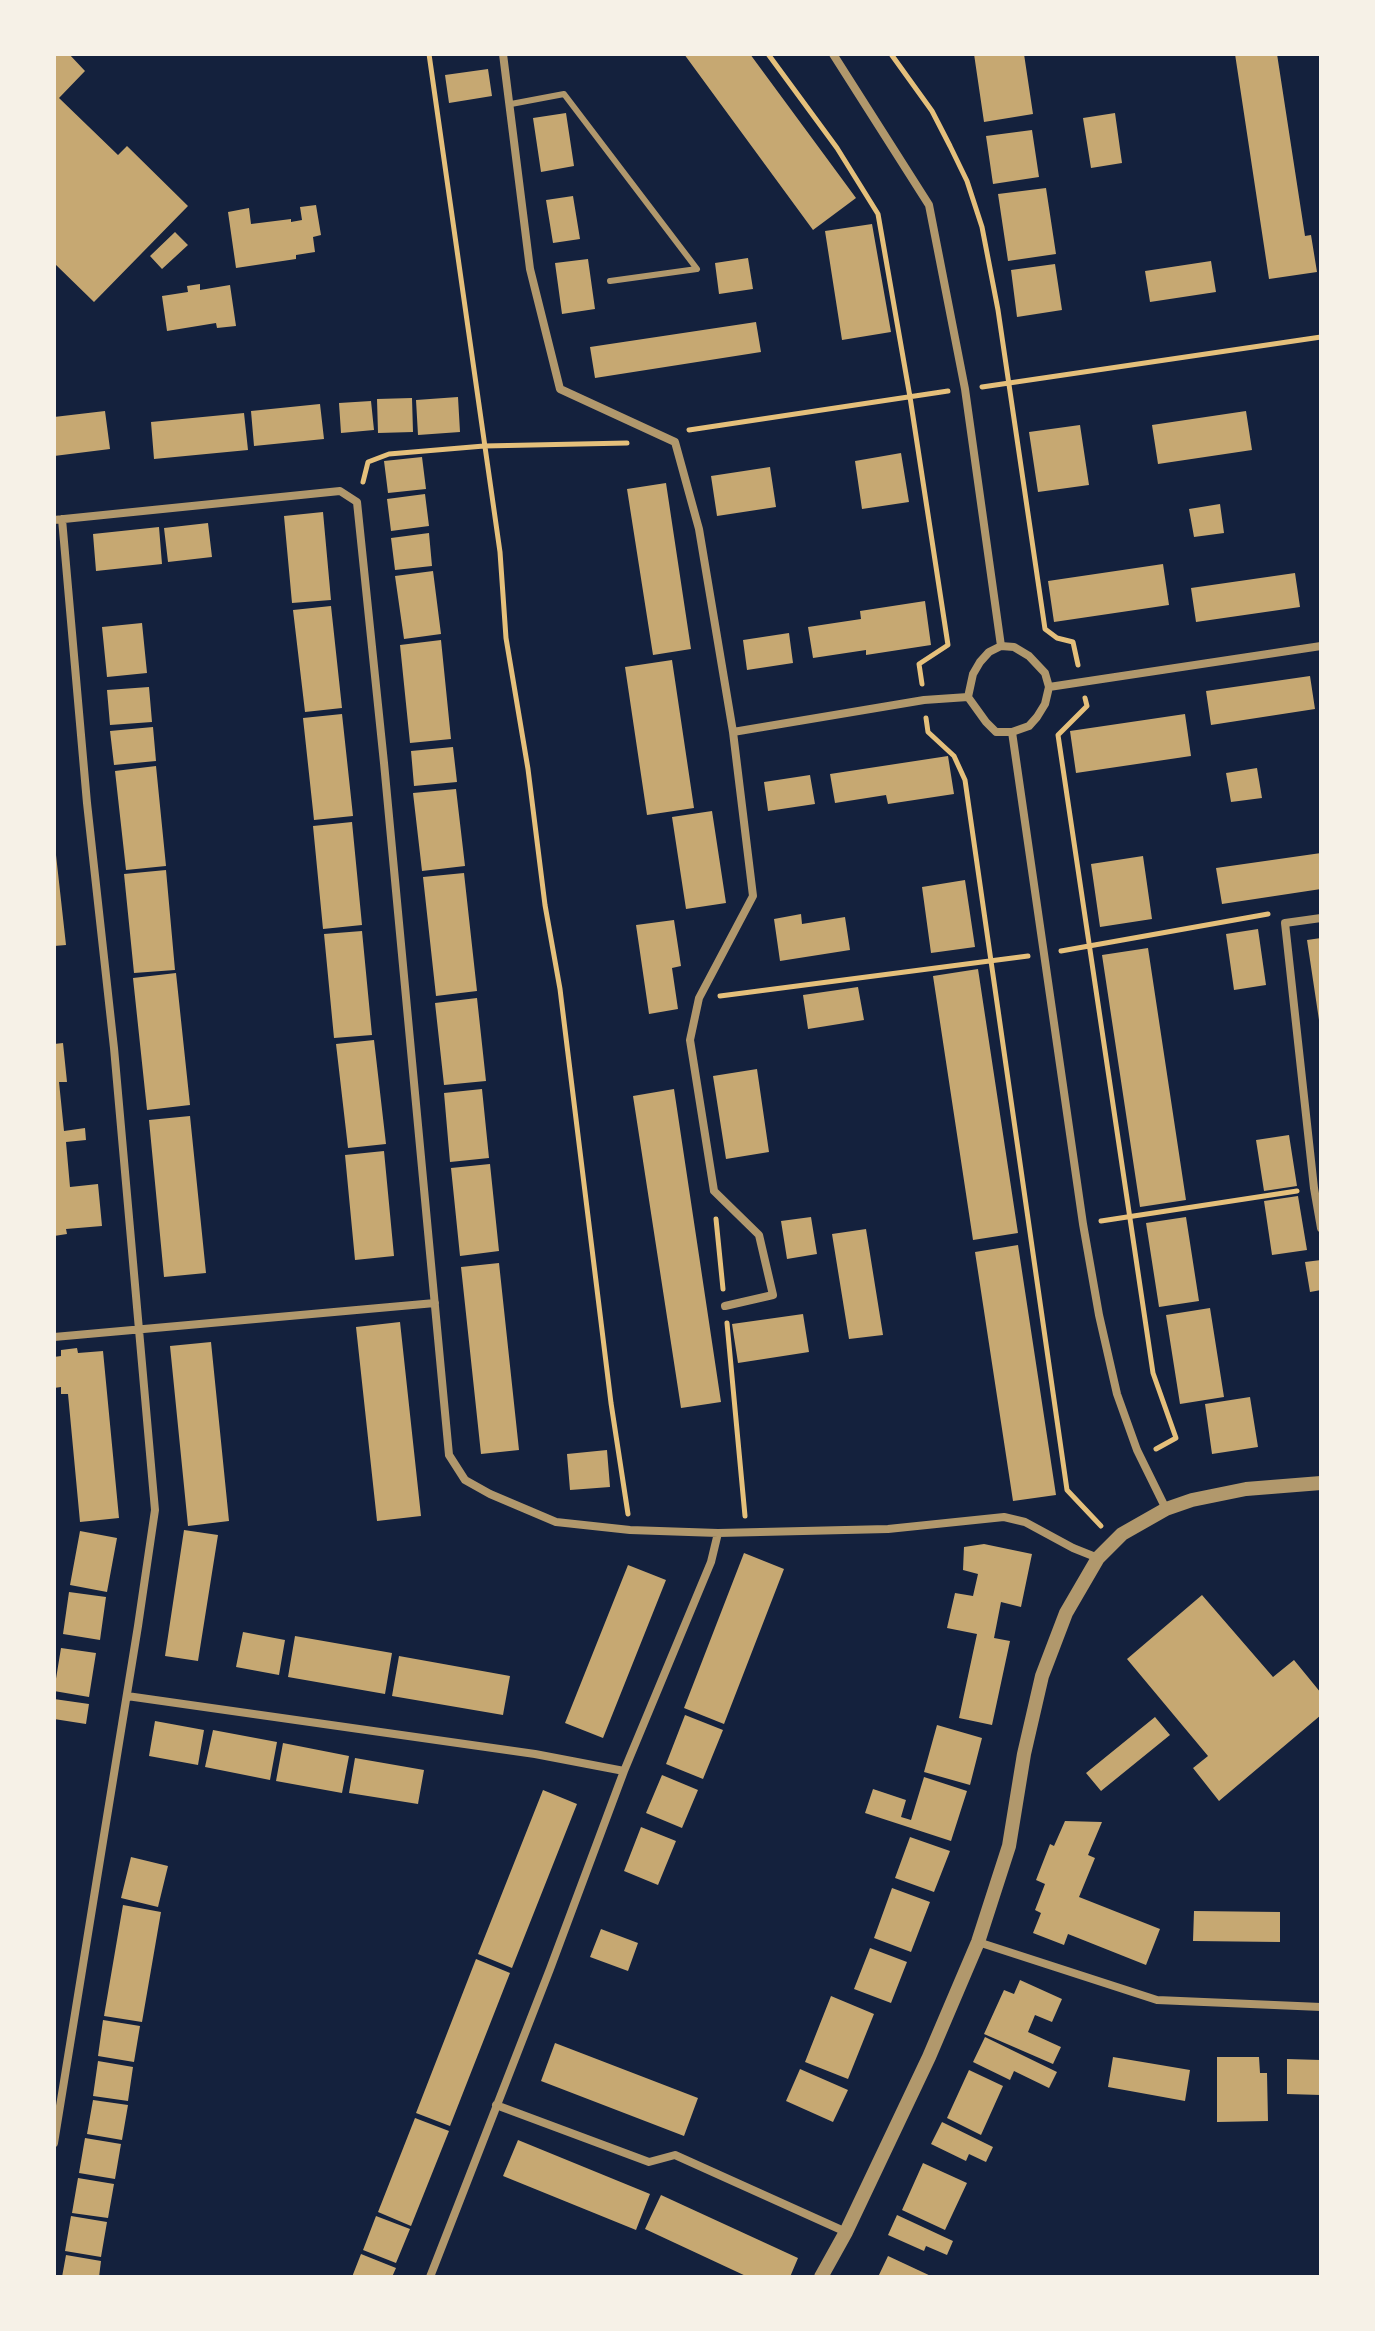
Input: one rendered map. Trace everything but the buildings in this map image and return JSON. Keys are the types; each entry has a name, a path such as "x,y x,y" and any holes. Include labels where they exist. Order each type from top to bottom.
{"street":[{"path":"503,54 530,269 560,389 675,442 699,529 733,732 753,896 699,998 690,1040 714,1191 759,1235 773,1295 725,1306"},
{"path":"833,54 929,205 965,389 1001,646"},
{"path":"54,2143 155,1510 58,520 340,491 357,502 449,1455 465,1480 556,1522 630,1530 718,1533 888,1529 1004,1517 1025,1522 1098,1558"},
{"path":"1001,646 1014,647 1029,656 1045,673 1049,687 1045,704 1037,717 1029,726 1012,732 996,732 975,710 968,697 973,674 980,662 989,652 1001,646"},
{"path":"1049,687 1321,646"},
{"path":"733,732 924,700 968,697"},
{"path":"1012,732 1099,1315 1117,1394 1140,1457 1166,1509"},
{"path":"1321,918 1285,923 1321,1228"},
{"path":"54,1337 435,1303"},
{"path":"821,2277 846,2232 929,2057 978,1942 1009,1846 1024,1754 1042,1676 1066,1613 1098,1558 1115,1541 1166,1509 1192,1500 1246,1489 1321,1483"},
{"path":"430,2277 624,1771 711,1562 718,1533"},
{"path":"127,1696 535,1754 624,1771"},
{"path":"978,1942 1157,2000 1321,2007"},
{"path":"496,2105 649,2162 675,2155 846,2232"}],"lane":[{"path":"511,104 564,94 697,269 610,281"}],"path":[{"path":"429,54 500,552 506,638 560,989 611,1403 630,1530"},
{"path":"768,54 837,148 878,214 948,645 919,664 928,732 954,756 965,780 1067,1490 1115,1541"},
{"path":"891,54 932,111 967,181 984,241 998,310 1045,629 1057,638 1073,642 1087,706 1058,735 1153,1373 1176,1438 1140,1457"},
{"path":"357,502 368,462 389,454 484,446 675,442 688,430 1321,337"},
{"path":"699,998 990,962 1280,912 1285,923"},
{"path":"1083,1224 1314,1188"},
{"path":"714,1191 746,1531"}]}
